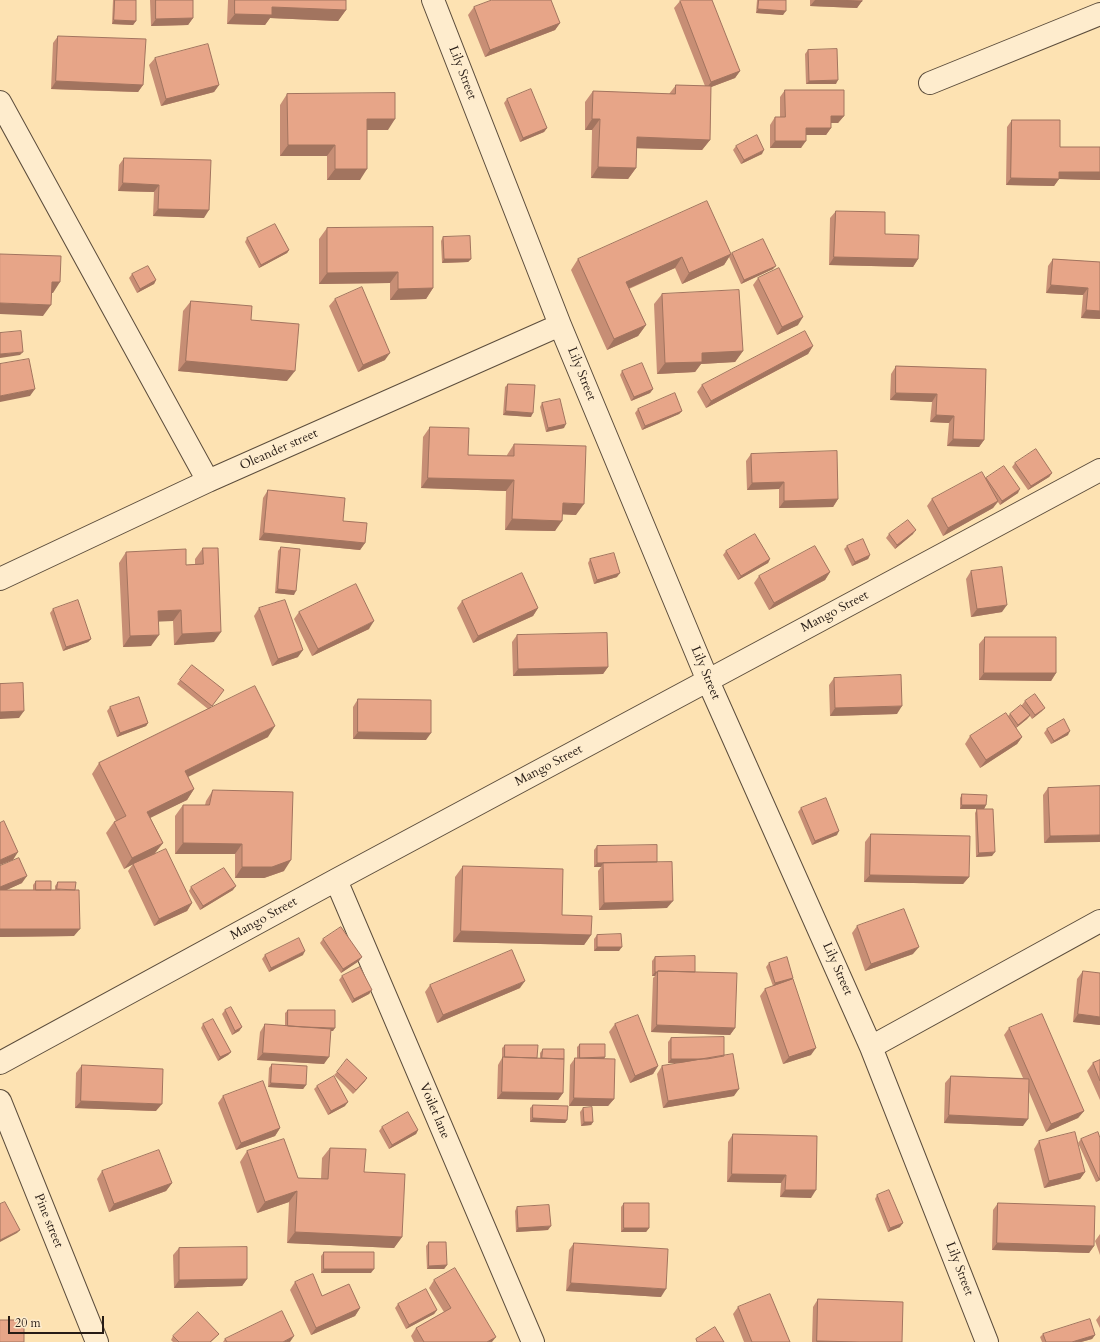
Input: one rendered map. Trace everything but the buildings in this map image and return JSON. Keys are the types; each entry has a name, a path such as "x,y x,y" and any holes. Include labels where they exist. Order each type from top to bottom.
{"street":[{"name":"Lily Street","path":"433,0 560,325 708,681 871,1047 987,1342"},
{"path":"930,83 1100,14"},
{"path":"0,102 208,481"},
{"name":"Oleander street","path":"0,579 208,481 560,325"},
{"name":"Mango Street","path":"0,1063 336,880 1100,470"},
{"name":"Voilet lane","path":"336,880 533,1342"},
{"path":"871,1047 1100,921"},
{"name":"Pine street","path":"0,1101 97,1342"}]}
